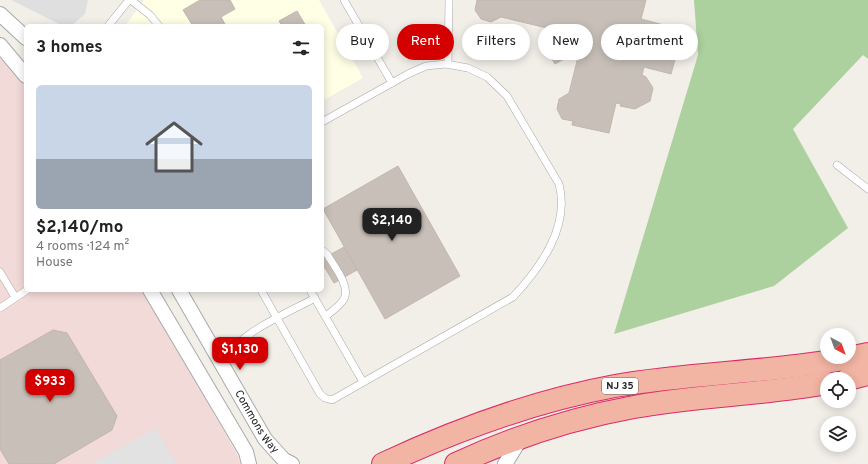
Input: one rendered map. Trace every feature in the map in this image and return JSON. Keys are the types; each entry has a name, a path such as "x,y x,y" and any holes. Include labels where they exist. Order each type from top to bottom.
{"highway":[{"name":"NJ 35","path":"383,464 427,443 480,422 561,398 623,385 811,365 868,354"},
{"path":"856,377 868,374"},
{"name":"NJ 35","path":"456,464 521,438 567,423 635,407 696,398 780,391 820,384"}],"street":[{"path":"0,14 24,36"},
{"path":"0,46 24,74"},
{"name":"Commons Way","path":"151,292 246,452 249,464"},
{"name":"Commons Way","path":"180,292 264,439 284,460 292,464"},
{"path":"505,464 521,438"}],"lane":[{"path":"110,24 130,0 150,15 158,24"},
{"path":"344,0 392,83"},
{"path":"448,64 450,0"},
{"path":"262,292 320,394 325,398 332,400 513,297 531,277 547,254 556,232 562,195 559,184 507,96 494,82 479,73 468,68 448,64 426,66 324,121"},
{"path":"836,165 868,188"},
{"path":"324,252 345,286 346,292 345,298 340,304 326,316"},
{"path":"0,272 15,297"},
{"path":"0,308 24,292"},
{"path":"311,292 363,382"},
{"path":"225,370 228,352 236,343 247,335 315,298"}],"shaded area":[{"path":"11,0 88,0 85,14 73,24 59,24"},
{"path":"144,0 319,0 336,30 336,60 353,60 363,78 324,100 324,24 126,24"},
{"path":"0,55 24,85 24,292 144,292 238,456 240,464 0,464"},
{"path":"156,428 176,464 91,464"}],"green space":[{"path":"694,0 868,0 868,59 863,55 793,129 848,228 774,286 614,334 696,60 698,60 698,24 696,24"}],"building":[{"path":"200,0 230,0 235,9 221,17 225,24 192,24 183,10"},
{"path":"477,0 646,0 641,19 660,24 601,24 601,60 675,60 671,74 644,67 642,75 646,77 653,88 650,101 635,109 620,106 621,104 616,103 609,133 572,125 573,121 562,119 557,109 559,99 569,93 577,60 593,60 593,24 538,24 538,26 501,17 491,22 481,19 475,10"},
{"path":"297,11 305,24 281,24 279,21"},
{"path":"553,60 562,60 555,64"},
{"path":"398,166 460,276 385,319 324,208"},
{"path":"344,247 357,270 334,283 324,266 324,258"},
{"path":"53,330 67,333 117,416 112,430 54,464 9,464 0,449 0,360"}]}
